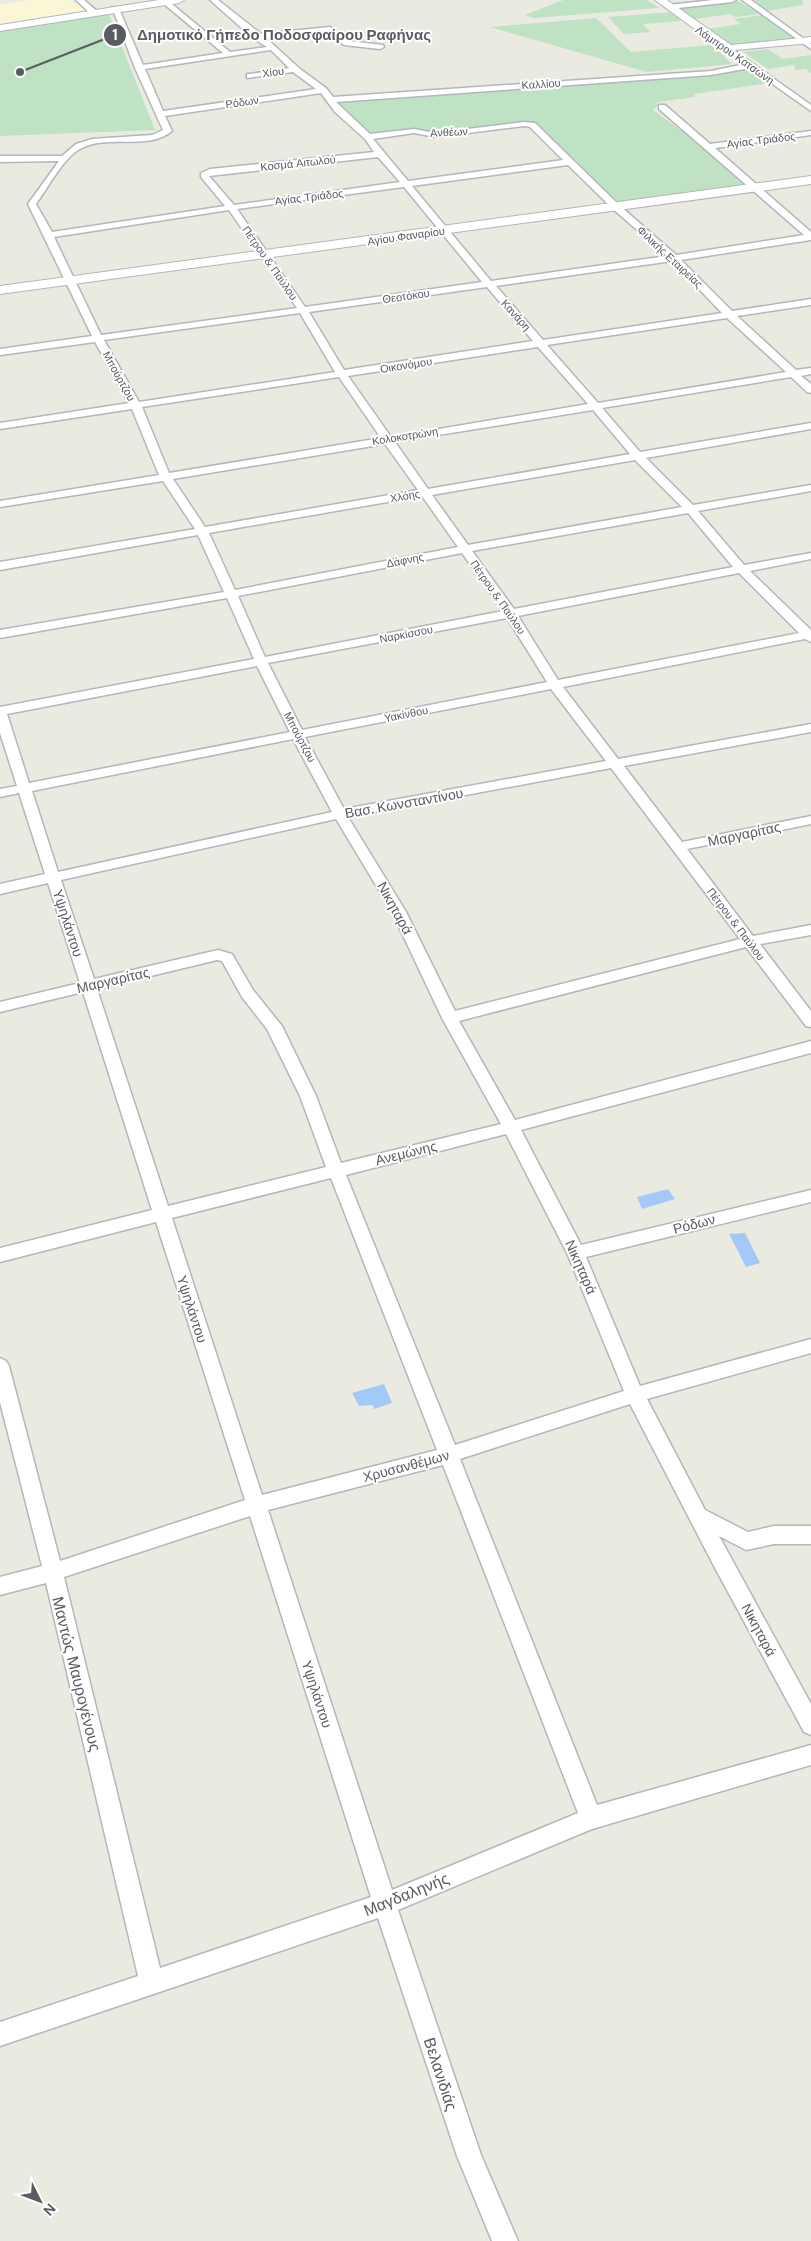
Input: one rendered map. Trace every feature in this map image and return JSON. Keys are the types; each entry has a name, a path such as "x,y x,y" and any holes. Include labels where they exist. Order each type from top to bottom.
{"street":[{"path":"80,0 94,12"},
{"path":"0,28 179,0"},
{"name":"Κανάρη","path":"214,0 257,37 273,48 295,69 323,90 338,110 368,137 380,154 446,230 489,284 638,456 691,510 742,570 810,635"},
{"name":"Λάμπρου Κατσώνη","path":"660,0 811,109"},
{"path":"669,7 732,0"},
{"path":"746,0 808,43"},
{"path":"159,2 228,54"},
{"name":"Μπούρτζου","path":"115,9 168,131 160,135 89,142 74,149 65,158 32,203 98,338 136,406 165,476 202,531 261,662 340,814"},
{"path":"257,37 330,29 347,43 380,47"},
{"path":"729,49 808,43"},
{"path":"139,68 273,48"},
{"name":"Καλλίου","path":"330,100 711,73 751,65"},
{"name":"Χίου","path":"250,76 295,69"},
{"name":"Ρόδων","path":"160,114 323,90"},
{"path":"791,95 801,93"},
{"path":"662,107 710,146 754,188 811,237"},
{"name":"Ανθέων","path":"368,137 414,131 435,135 530,125"},
{"name":"Φιλικής Εταιρείας","path":"530,125 616,207 674,258 730,315 811,390"},
{"name":"Αγίας Τριάδος","path":"710,146 811,133"},
{"name":"Κοσμά Αιτωλού","path":"216,172 380,154"},
{"path":"0,159 65,158"},
{"name":"Αγίας Τριάδος","path":"49,235 570,162"},
{"name":"Πέτρου & Παύλου","path":"216,172 204,175 232,208 303,310 342,375 511,614 556,685 811,1022"},
{"name":"Αγίου Φαναρίου","path":"0,290 265,256 811,180"},
{"name":"Θεοτόκου","path":"0,352 674,258 811,237"},
{"name":"Οικονόμου","path":"0,426 811,302"},
{"name":"Κολοκοτρώνη","path":"0,504 387,439 811,371"},
{"name":"Χλόης","path":"0,566 811,426"},
{"name":"Δάφνης","path":"0,634 231,594 464,549 811,488"},
{"name":"Ναρκίσσου","path":"0,712 811,556"},
{"name":"Υακίνθου","path":"0,792 810,635"},
{"name":"Υψηλάντου","path":"0,712 385,1904"},
{"name":"Βασ. Κωνσταντίνου","path":"0,889 340,814 811,728"},
{"name":"Νικηταρά","path":"340,814 399,912 450,1018 576,1253 635,1394 811,1725"},
{"name":"Μαργαρίτας","path":"678,847 811,820"},
{"path":"450,1018 750,941 811,930"},
{"name":"Μαργαρίτας","path":"0,1007 218,955 227,958 246,993 274,1026 308,1096 336,1171"},
{"name":"Ανεμώνης","path":"0,1255 510,1127 811,1047"},
{"path":"336,1171 450,1455 591,1818"},
{"name":"Ρόδων","path":"576,1253 811,1196"},
{"name":"Χρυσανθέμων","path":"0,1586 53,1572 256,1505 450,1455 635,1394 811,1346"},
{"name":"Μαντώς Μαυρογένους","path":"0,1366 53,1572 152,1984"},
{"path":"699,1516 746,1541 774,1535 811,1535"},
{"name":"Μαγδαληνής","path":"0,2034 385,1904 591,1818 811,1755"},
{"name":"Βελανιδιάς","path":"385,1904 469,2156 505,2241"}],"shaded area":[{"path":"29,0 69,0 89,11 0,26 0,5"}],"green space":[{"path":"563,0 647,0 659,8 534,18 525,15"},
{"path":"755,0 802,0 804,5 766,11"},
{"path":"738,1 759,14 735,17 731,14 695,19 678,8"},
{"path":"672,12 681,21 643,24 650,32 624,34 608,17"},
{"path":"109,14 155,130 0,136 0,29"},
{"path":"763,15 795,39 731,46 706,29 741,24 734,19"},
{"path":"596,18 631,52 712,45 732,64 647,72 490,27"},
{"path":"768,49 783,59 811,55 811,73 806,69 796,70 794,65 768,69 743,52"},
{"path":"748,67 769,83 694,94 695,97 657,102 657,106 653,110 694,140 745,185 617,205 530,121 430,133 422,129 367,136 335,101 717,73"}],"water":[{"path":"668,1189 675,1199 642,1209 637,1197"},
{"path":"745,1233 760,1263 746,1267 729,1234"},
{"path":"384,1384 392,1403 374,1409 373,1405 359,1406 352,1393"}],"place":[{"name":"Δημοτικό Γήπεδο Ποδοσφαίρου Ραφήνας","path":"20,72"}]}
